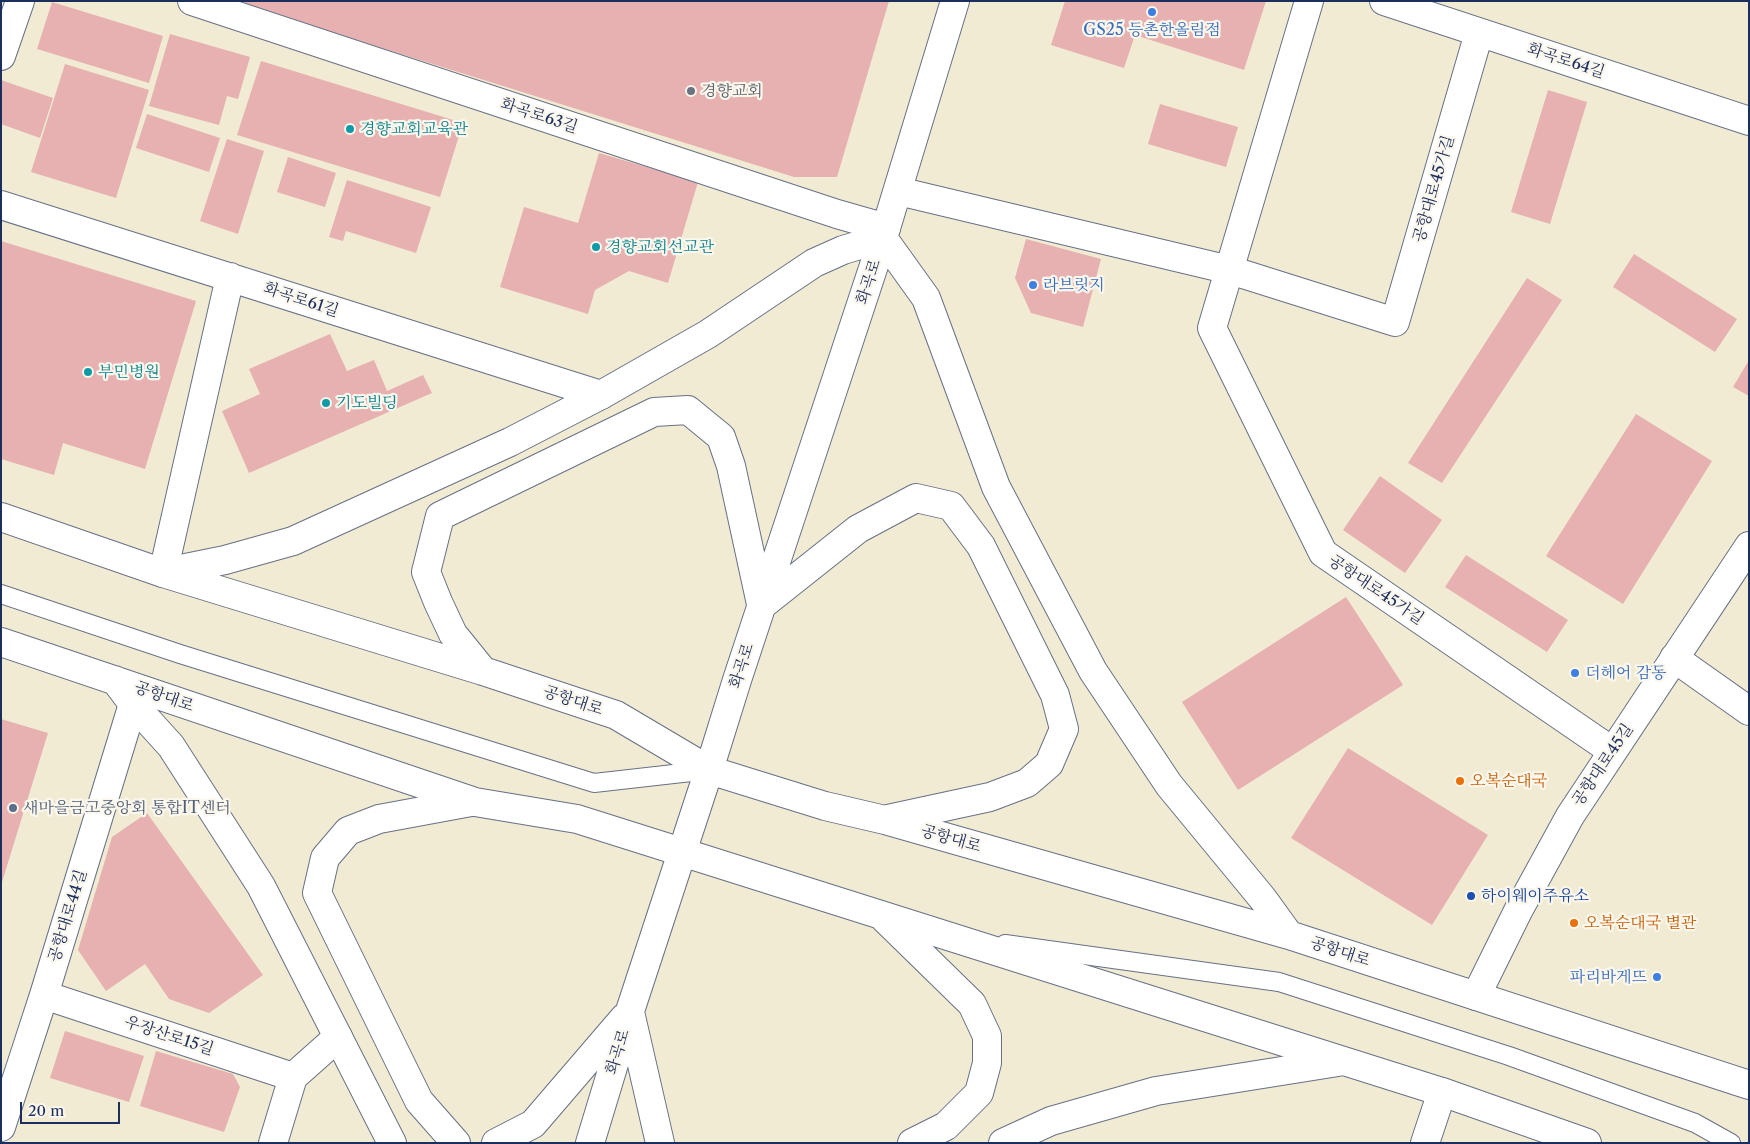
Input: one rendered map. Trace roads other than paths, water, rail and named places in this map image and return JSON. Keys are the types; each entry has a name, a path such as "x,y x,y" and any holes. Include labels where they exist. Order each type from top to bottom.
{"main road":[{"path":"1,56 20,1"},
{"name":"화곡로63길","path":"192,1 837,214 885,233"},
{"name":"화곡로","path":"590,1143 681,852 885,233 955,1"},
{"name":"공항대로45가길","path":"1309,1 1212,328 1323,553 1612,751"},
{"name":"화곡로64길","path":"1384,1 1749,121"},
{"name":"공항대로45가길","path":"1230,270 1395,322 1479,32"},
{"path":"898,191 1230,270"},
{"name":"화곡로61길","path":"1,205 601,395"},
{"path":"230,277 163,573 225,560 293,541 510,442 601,395 708,334 814,263 885,233 926,298 996,487 1093,671 1169,785 1289,935"},
{"path":"483,671 453,634 426,572 440,516 654,412 688,410 721,436 731,466 761,606 858,529 916,498 951,506 981,546 1055,695 1064,729 1049,764 1028,783 990,797 885,820"},
{"name":"공항대로","path":"1,517 163,573 483,671 616,715 709,770 825,806 885,820 1289,935 1749,1085"},
{"name":"공항대로45길","path":"1476,996 1518,911 1570,816 1749,546"},
{"name":"공항대로","path":"1,642 475,802 577,819 1442,1092 1587,1143"},
{"path":"1674,658 1749,712"},
{"path":"115,680 133,704 172,746 261,886 392,1143"},
{"name":"공항대로44길","path":"1,1127 44,995 133,704"},
{"path":"456,1143 419,1101 317,893 325,858 348,831 379,818 475,802"},
{"path":"881,915 972,1004 987,1036 988,1063 978,1093 946,1126 912,1143"},
{"name":"우장산로15길","path":"44,995 293,1077"},
{"path":"496,1143 533,1124 630,1011"},
{"path":"630,1011 660,1143"},
{"path":"273,1143 293,1077 338,1037"},
{"path":"1003,1143 1051,1121 1156,1091 1345,1061"},
{"path":"1425,1143 1442,1092"}],"lane":[{"path":"1,594 180,654 594,782 709,770"},
{"path":"948,936 1279,982 1509,1056 1695,1123 1730,1143"}],"place":[{"name":"GS25 등촌한올림점","path":"1152,12"},
{"name":"경향교회","path":"691,91"},
{"name":"경향교회교육관","path":"350,129"},
{"name":"경향교회선교관","path":"596,247"},
{"name":"라브릿지","path":"1033,285"},
{"name":"부민병원","path":"88,372"},
{"name":"기도빌딩","path":"326,403"},
{"name":"더헤어 감동","path":"1575,673"},
{"name":"오복순대국","path":"1460,781"},
{"name":"새마을금고중앙회 통합IT센터","path":"13,808"},
{"name":"하이웨이주유소","path":"1471,896"},
{"name":"오복순대국 별관","path":"1574,923"},
{"name":"파리바게뜨","path":"1657,977"}]}
